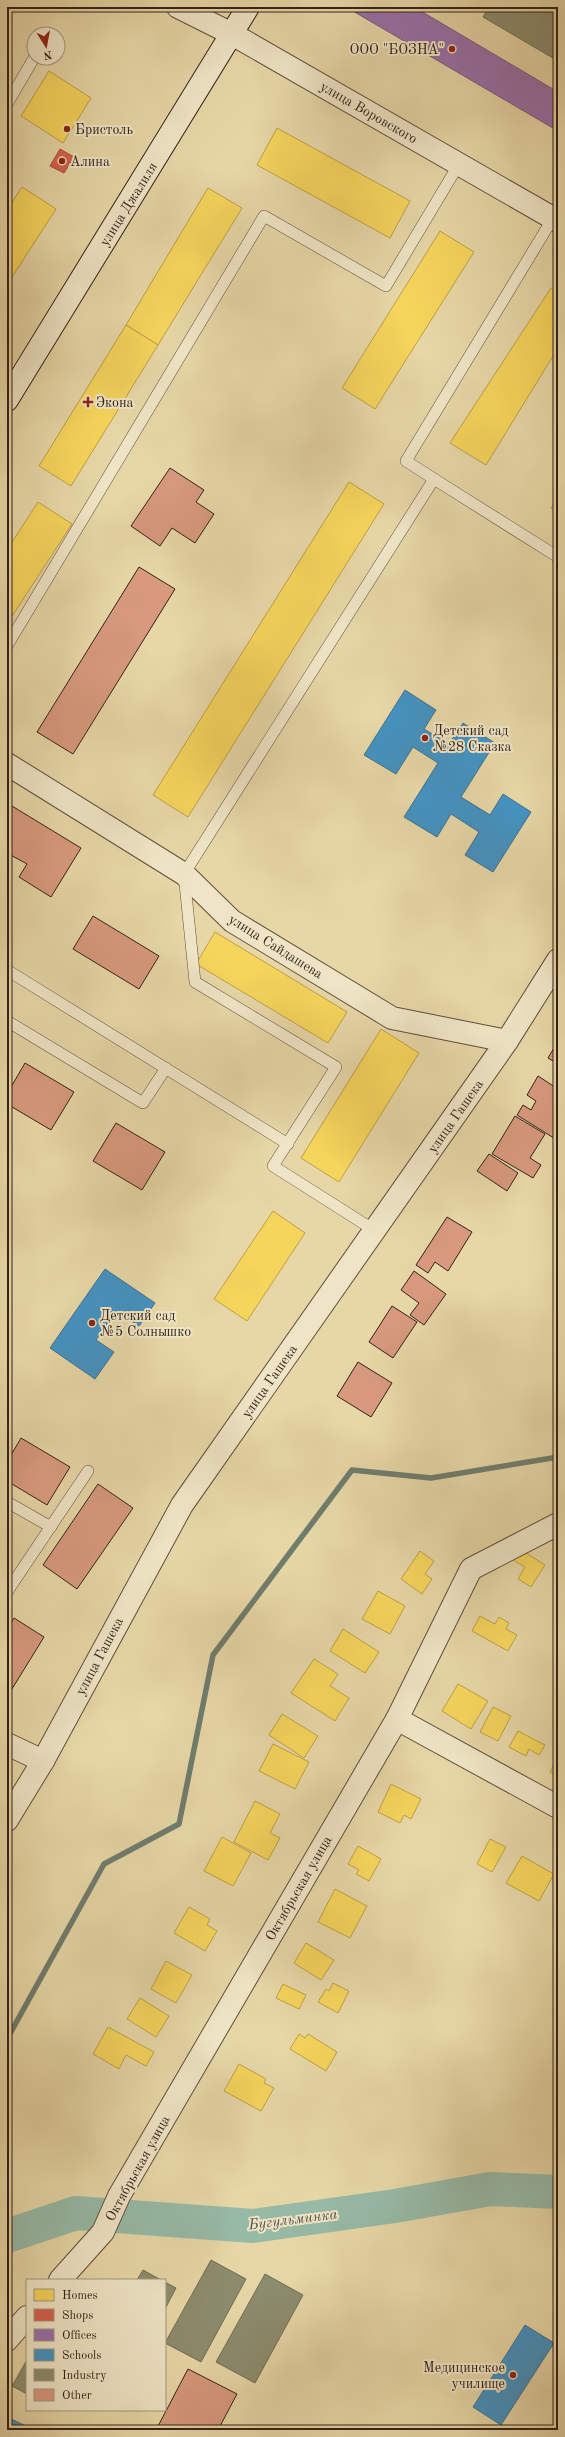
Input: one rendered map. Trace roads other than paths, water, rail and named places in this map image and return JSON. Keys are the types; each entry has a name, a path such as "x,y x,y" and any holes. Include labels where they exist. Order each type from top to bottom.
{"street":[{"name":"улица Воровского","path":"178,7 232,34 556,219"},
{"name":"улица Джалиля","path":"7,400 248,7"},
{"name":"улица Сайдашева","path":"7,764 184,874 232,921 392,1018 507,1040"},
{"name":"улица Гашека","path":"7,1820 43,1761 182,1505 507,1040 558,960"},
{"name":"Октябрьская улица","path":"61,2279 103,2232 119,2196 397,1719 471,1569 558,1524"},
{"path":"397,1719 558,1807"},
{"path":"7,1744 43,1761"},
{"path":"7,2340 26,2318"}],"lane":[{"path":"7,104 29,66"},
{"path":"7,646 264,216 386,286 459,164"},
{"path":"556,219 406,461 558,557"},
{"path":"374,1230 273,1166 336,1067 195,982 184,874 434,479"},
{"path":"7,970 288,1144"},
{"path":"7,1021 143,1103 166,1068"},
{"path":"7,1592 88,1471"},
{"path":"7,1502 50,1527"}],"waterway":[{"path":"7,2039 104,1864 179,1824 213,1655 352,1470 431,1478 558,1457"},
{"name":"Бугульминка","path":"7,2236 76,2213 253,2226 395,2206 490,2189 558,2192"}],"place":[{"name":"ООО \"БОЗНА\"","path":"452,49"},
{"name":"Бристоль","path":"67,129"},
{"name":"Алина","path":"62,161"},
{"name":"Экона","path":"88,402"},
{"name":"Детский сад №28 Сказка","path":"425,738"},
{"name":"Детский сад №5 Солнышко","path":"92,1323"},
{"name":"Медицинское училище","path":"513,2375"}]}
